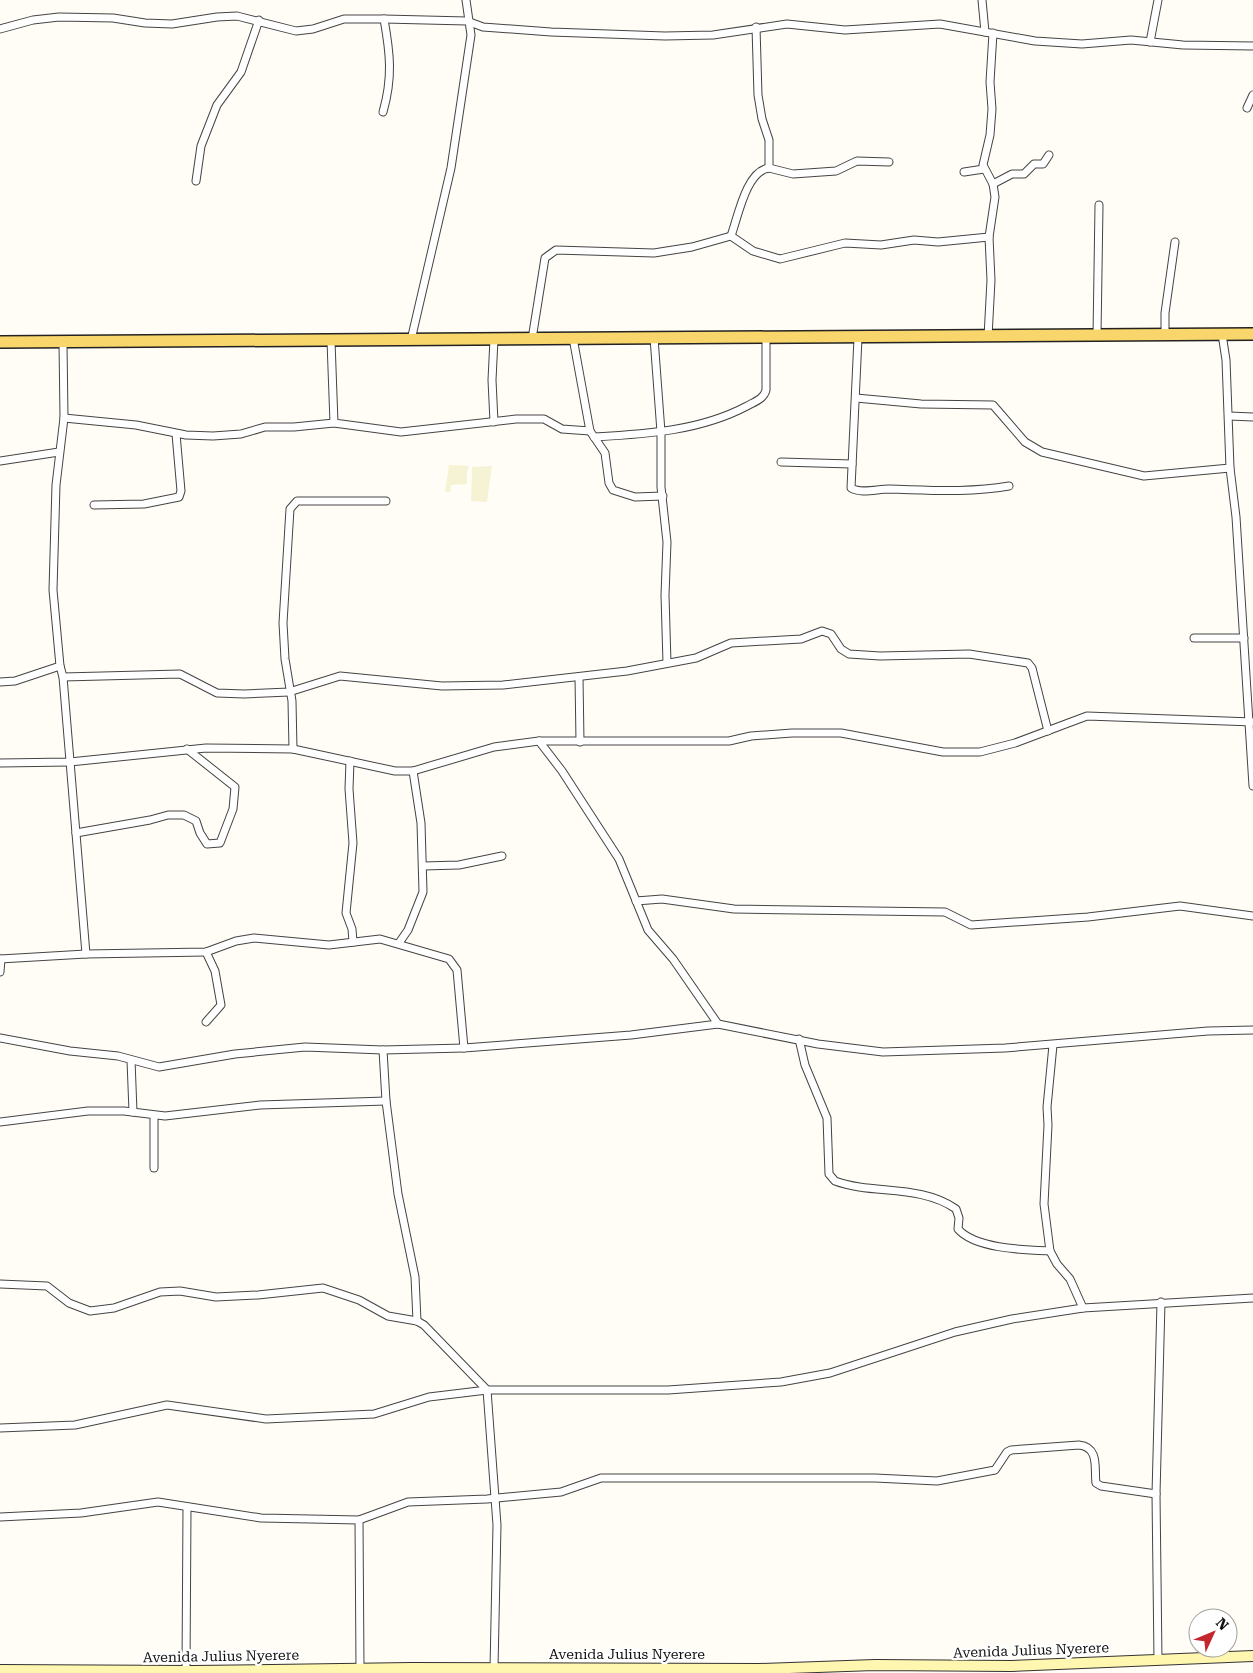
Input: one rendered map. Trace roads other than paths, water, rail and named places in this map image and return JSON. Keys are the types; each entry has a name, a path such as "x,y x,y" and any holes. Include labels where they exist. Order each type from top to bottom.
{"main road":[{"path":"0,342 1253,334"}],"street":[{"path":"411,340 451,168 458,106 470,35 466,0"},
{"path":"982,0 985,32"},
{"path":"1150,42 1158,0"},
{"path":"0,29 33,20 59,17 113,18 145,23 172,24 216,16 237,16 302,31 344,19 384,19 467,21 483,27 520,30 665,36 713,35 756,27 787,24 845,30 940,24 1023,40 1072,43 1131,40 1253,46"},
{"path":"383,112 388,95 391,58 384,19"},
{"path":"196,181 201,146 217,105 233,86 248,60 259,20"},
{"path":"756,27 758,95 762,120 769,140 769,168"},
{"path":"988,337 991,280 989,237 995,202 993,184 984,169 984,155 990,135 992,110 990,82 993,33"},
{"path":"1246,108 1253,95"},
{"path":"993,184 1007,175 1024,174 1031,166 1043,164 1049,155"},
{"path":"732,236 743,200 754,177 764,169 769,168 793,174 836,171 858,161 888,162"},
{"path":"964,172 984,169"},
{"path":"1097,336 1099,205"},
{"path":"532,339 544,258 550,252 556,250 654,253 692,247 732,236 753,250 780,259 845,243 881,245 914,240 938,242 989,237"},
{"path":"1165,335 1165,313 1174,242"},
{"path":"1222,334 1226,360 1230,468 1236,517 1251,722 1253,786"},
{"path":"573,338 592,434 605,453 609,483 613,490 636,497 663,496"},
{"path":"654,338 662,432 660,449 667,542 665,595 667,664"},
{"path":"64,418 136,426 176,434 213,436 241,434 265,427 294,427 334,423 402,432 494,422 544,419 562,428 592,434 662,432 719,420 763,397 766,390 766,338"},
{"path":"858,338 851,488 856,491 887,489 958,492 1009,486"},
{"path":"494,339 492,380 494,422"},
{"path":"331,340 334,423"},
{"path":"63,343 64,418 59,452 53,590 60,666 63,677 86,954"},
{"path":"856,398 921,404 993,405 1025,442 1042,452 1144,476 1175,474 1208,468 1230,468"},
{"path":"1229,416 1253,417"},
{"path":"94,505 144,504 179,497 181,491 176,434"},
{"path":"0,462 59,452"},
{"path":"781,462 852,464"},
{"path":"293,749 292,701 283,613 284,585 289,552 290,509 292,504 304,500 386,501"},
{"path":"63,677 173,674 192,678 217,693 290,692 340,676 442,686 503,685 627,672 696,658 731,643 801,639 822,631 831,634 841,648 849,654 880,656 969,654 1028,663 1032,668 1048,731"},
{"path":"1194,638 1244,638"},
{"path":"0,682 21,679 60,666"},
{"path":"579,677 580,742"},
{"path":"0,763 70,762 187,749 293,749 395,771 413,771 494,747 539,741 730,742 751,736 841,732 943,752 980,752 994,750 1087,716 1095,715 1251,722"},
{"path":"539,741 562,771 619,859 648,930 673,959 718,1024"},
{"path":"76,833 168,815 184,815 196,821 200,833 207,844 220,842 232,809 235,787 187,749"},
{"path":"350,761 349,789 353,843 346,913 352,929 353,942"},
{"path":"399,943 408,930 423,892 421,823 413,771"},
{"path":"423,866 459,865 502,856"},
{"path":"636,901 662,899 734,909 945,912 971,925 1088,917 1180,906 1253,916"},
{"path":"0,972 0,959 86,954 206,952 248,938 329,945 380,939 399,943 444,958 453,963 457,970 464,1048"},
{"path":"206,952 214,971 221,1005 206,1022"},
{"path":"0,1038 130,1060 159,1067 235,1054 306,1047 383,1050 464,1048 631,1035 718,1024 818,1044 883,1052 1054,1044 1067,1041 1151,1037 1208,1031 1253,1030"},
{"path":"799,1040 805,1065 827,1118 829,1174 835,1181 910,1192 956,1209 959,1218 958,1229 968,1236 1006,1248 1050,1251"},
{"path":"1054,1044 1047,1107 1048,1126 1044,1204 1050,1251 1057,1264 1070,1279 1083,1308"},
{"path":"383,1050 386,1101 398,1194 416,1277 417,1321"},
{"path":"130,1060 133,1112"},
{"path":"0,1122 88,1111 133,1112 154,1116 176,1116 260,1105 386,1101"},
{"path":"154,1116 154,1168"},
{"path":"0,1284 47,1286 69,1303 90,1311 114,1308 160,1292 180,1291 216,1297 258,1295 323,1288 359,1300 388,1316 417,1321 432,1332 487,1390 496,1498 497,1594 494,1668"},
{"path":"0,1428 75,1425 167,1405 266,1419 374,1414 429,1397 487,1390 668,1390 782,1382 830,1373 955,1332 1083,1308 1253,1298"},
{"path":"1158,1660 1156,1494 1161,1302"},
{"path":"0,1517 81,1513 145,1502 158,1502 261,1518 359,1520 408,1502 496,1498 561,1492 601,1478 865,1478 937,1481 994,1470 1007,1452 1011,1450 1079,1445 1089,1448 1093,1454 1096,1483 1100,1486 1156,1494"},
{"path":"186,1671 187,1507"},
{"path":"359,1520 360,1668"},
{"name":"Avenida Julius Nyerere","path":"0,1670 271,1671 360,1668 411,1670 494,1668 760,1671 875,1665 945,1670 1253,1656"}]}
